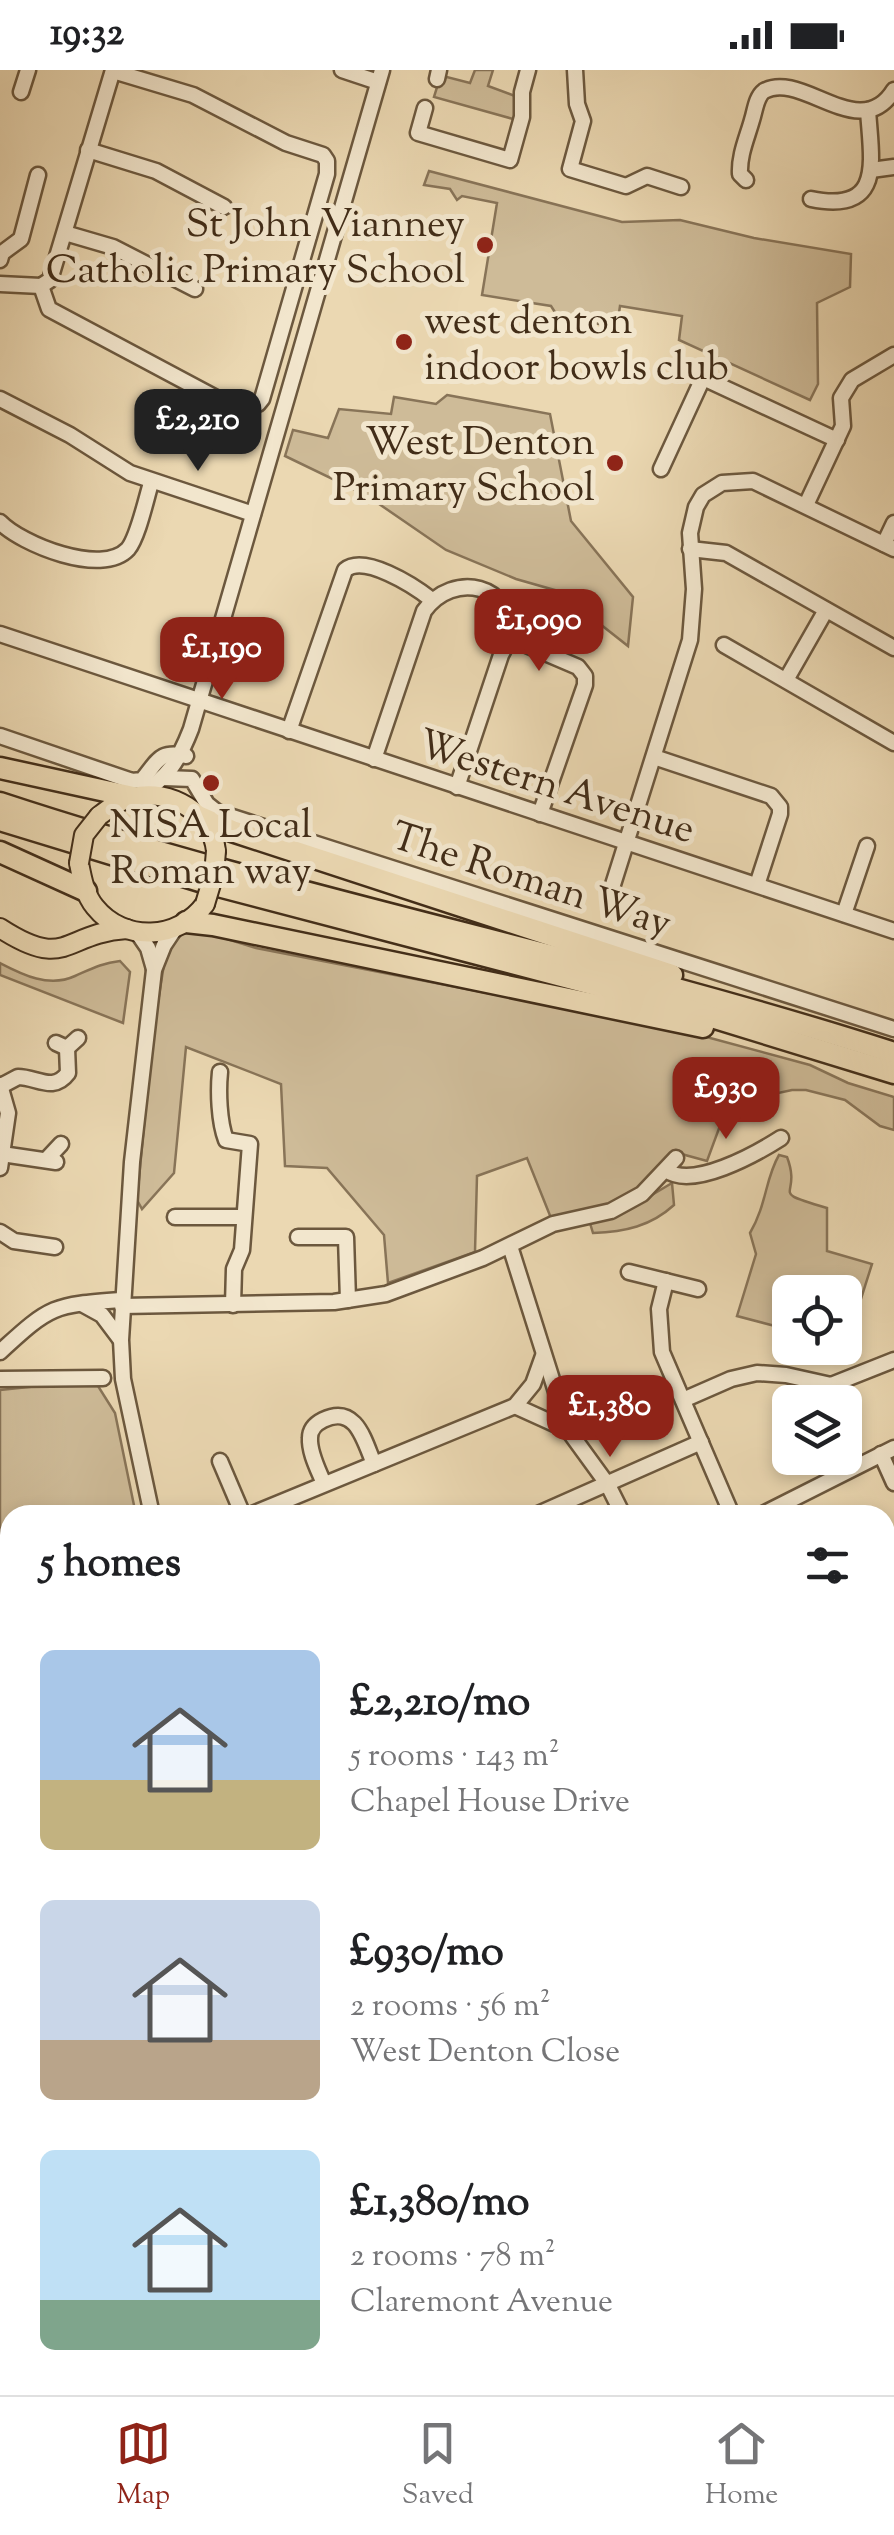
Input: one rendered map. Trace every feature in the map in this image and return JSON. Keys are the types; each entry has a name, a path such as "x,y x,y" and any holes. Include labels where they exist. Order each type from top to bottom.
{"highway":[{"path":"0,768 136,796"},
{"path":"0,802 203,865 772,1014 894,1053"},
{"path":"198,815 232,831 719,990 772,1014"},
{"path":"0,820 203,882 676,1006 894,1074"},
{"path":"0,852 89,897"},
{"path":"181,925 232,928 684,1022 894,1074"}],"main road":[{"path":"0,928 38,948 60,949 109,931 157,933 181,925 204,904 216,852 211,832 198,815 175,800 136,796 99,816 84,835 79,863 89,897 108,920 132,931"},
{"path":"80,941 89,897"}],"street":[{"path":"22,92 28,70"},
{"path":"0,284 41,286 50,280 113,70 206,101 286,143 323,155 327,161 328,174 258,404 244,407 174,378 49,309 41,286"},
{"path":"198,815 187,792 184,756 377,76 342,70"},
{"path":"425,108 418,133 510,160 522,117 522,92 528,70"},
{"path":"576,70 577,104 583,121 570,168 626,186 647,176 680,186"},
{"path":"746,180 740,174 740,158 764,91 779,83 794,84 868,110 881,104 894,90"},
{"path":"812,199 846,202 860,195 868,184 868,110"},
{"path":"88,150 156,172 224,207"},
{"path":"871,170 894,166"},
{"path":"0,260 2,253 21,239 38,175"},
{"path":"65,233 113,247 195,288"},
{"path":"806,505 840,433 841,398 852,380 894,355"},
{"path":"661,469 703,378 840,433"},
{"path":"0,399 70,435 130,474 250,513"},
{"path":"611,891 683,666 693,617 690,555 696,507 704,495 722,483 754,480 889,546 894,523"},
{"path":"0,522 13,535 98,562 117,557 130,547 151,483"},
{"path":"690,555 726,553 826,610 892,641"},
{"path":"289,732 345,570 363,563 417,588 432,600"},
{"path":"374,759 424,611 449,588 481,589 506,609 511,622 510,638 457,787"},
{"path":"786,680 826,610"},
{"name":"Western Avenue","path":"0,634 894,931"},
{"path":"510,638 578,667 584,676 540,814"},
{"path":"724,645 894,744"},
{"path":"0,736 132,780 142,780 163,755 184,756"},
{"path":"136,796 166,778 184,756"},
{"path":"654,757 777,801 780,814 757,885"},
{"path":"166,778 187,777"},
{"name":"The Roman Way","path":"187,777 195,781 217,812 894,1029"},
{"path":"844,914 866,846"},
{"path":"150,1505 123,1379 122,1274 154,970 164,945 181,925"},
{"path":"132,931 148,948 154,970"},
{"path":"61,1144 51,1161 1,1161 8,1114 0,1085 18,1077 46,1084 58,1082 68,1073 67,1043"},
{"path":"220,1072 218,1093 226,1140 250,1144 242,1250 234,1268 233,1305"},
{"path":"0,1352 48,1310 78,1303 233,1305 348,1300 386,1294 510,1246 554,1224 610,1210 642,1194 671,1164 676,1178 688,1178 752,1156 782,1138"},
{"path":"175,1217 244,1217"},
{"path":"0,1232 14,1241 55,1247"},
{"path":"298,1237 346,1237 348,1300"},
{"path":"510,1246 568,1430 619,1505"},
{"path":"629,1272 698,1288"},
{"path":"666,1281 659,1310 662,1352 728,1505"},
{"path":"78,1303 102,1315 120,1340"},
{"path":"272,1505 515,1406 533,1384 542,1356"},
{"path":"682,1400 731,1379 758,1373 831,1386 894,1360"},
{"path":"0,1379 103,1378"},
{"path":"515,1406 568,1430"},
{"path":"324,1484 309,1443 310,1431 318,1422 337,1415 350,1417 359,1427 374,1464"},
{"path":"560,1505 701,1442"},
{"path":"781,1505 888,1451 894,1483"},
{"path":"220,1461 242,1505"}],"shaded area":[{"path":"475,70 493,70 488,86 515,96 513,119 434,97 439,81 447,77 470,83"},
{"path":"429,171 622,222 680,220 754,238 851,254 850,287 817,303 818,384 810,400 679,340 682,316 620,306 617,327 558,317 551,306 482,295 497,203 462,196 457,200 450,189 424,185"},
{"path":"447,395 550,414 571,521 633,597 628,646 558,591 516,579 446,550 366,495 285,456 293,430 328,438 339,409 391,414 394,397 436,404"},
{"path":"184,932 211,934 256,948 688,1032 810,1065 848,1083 894,1097 894,1130 880,1126 845,1100 806,1090 728,1104 707,1161 674,1152 639,1189 650,1196 672,1183 674,1205 647,1223 593,1233 586,1210 551,1218 527,1158 477,1176 475,1252 388,1283 384,1235 327,1168 285,1166 281,1084 186,1047 174,1173 142,1209 137,1200 152,1040 164,964"},
{"path":"120,961 130,972 123,1023 0,975 0,963 27,976 56,981"},
{"path":"779,1155 787,1157 791,1195 827,1208 827,1251 872,1264 862,1296 862,1275 772,1275 772,1325 737,1316 756,1254 750,1233"},
{"path":"48,1385 98,1386 115,1413 134,1505 0,1505 0,1390"}],"place":[{"name":"St John Vianney Catholic Primary School","path":"485,245"},
{"name":"west denton indoor bowls club","path":"404,342"},
{"name":"West Denton Primary School","path":"615,463"},
{"name":"NISA Local Roman way","path":"211,783"}]}
